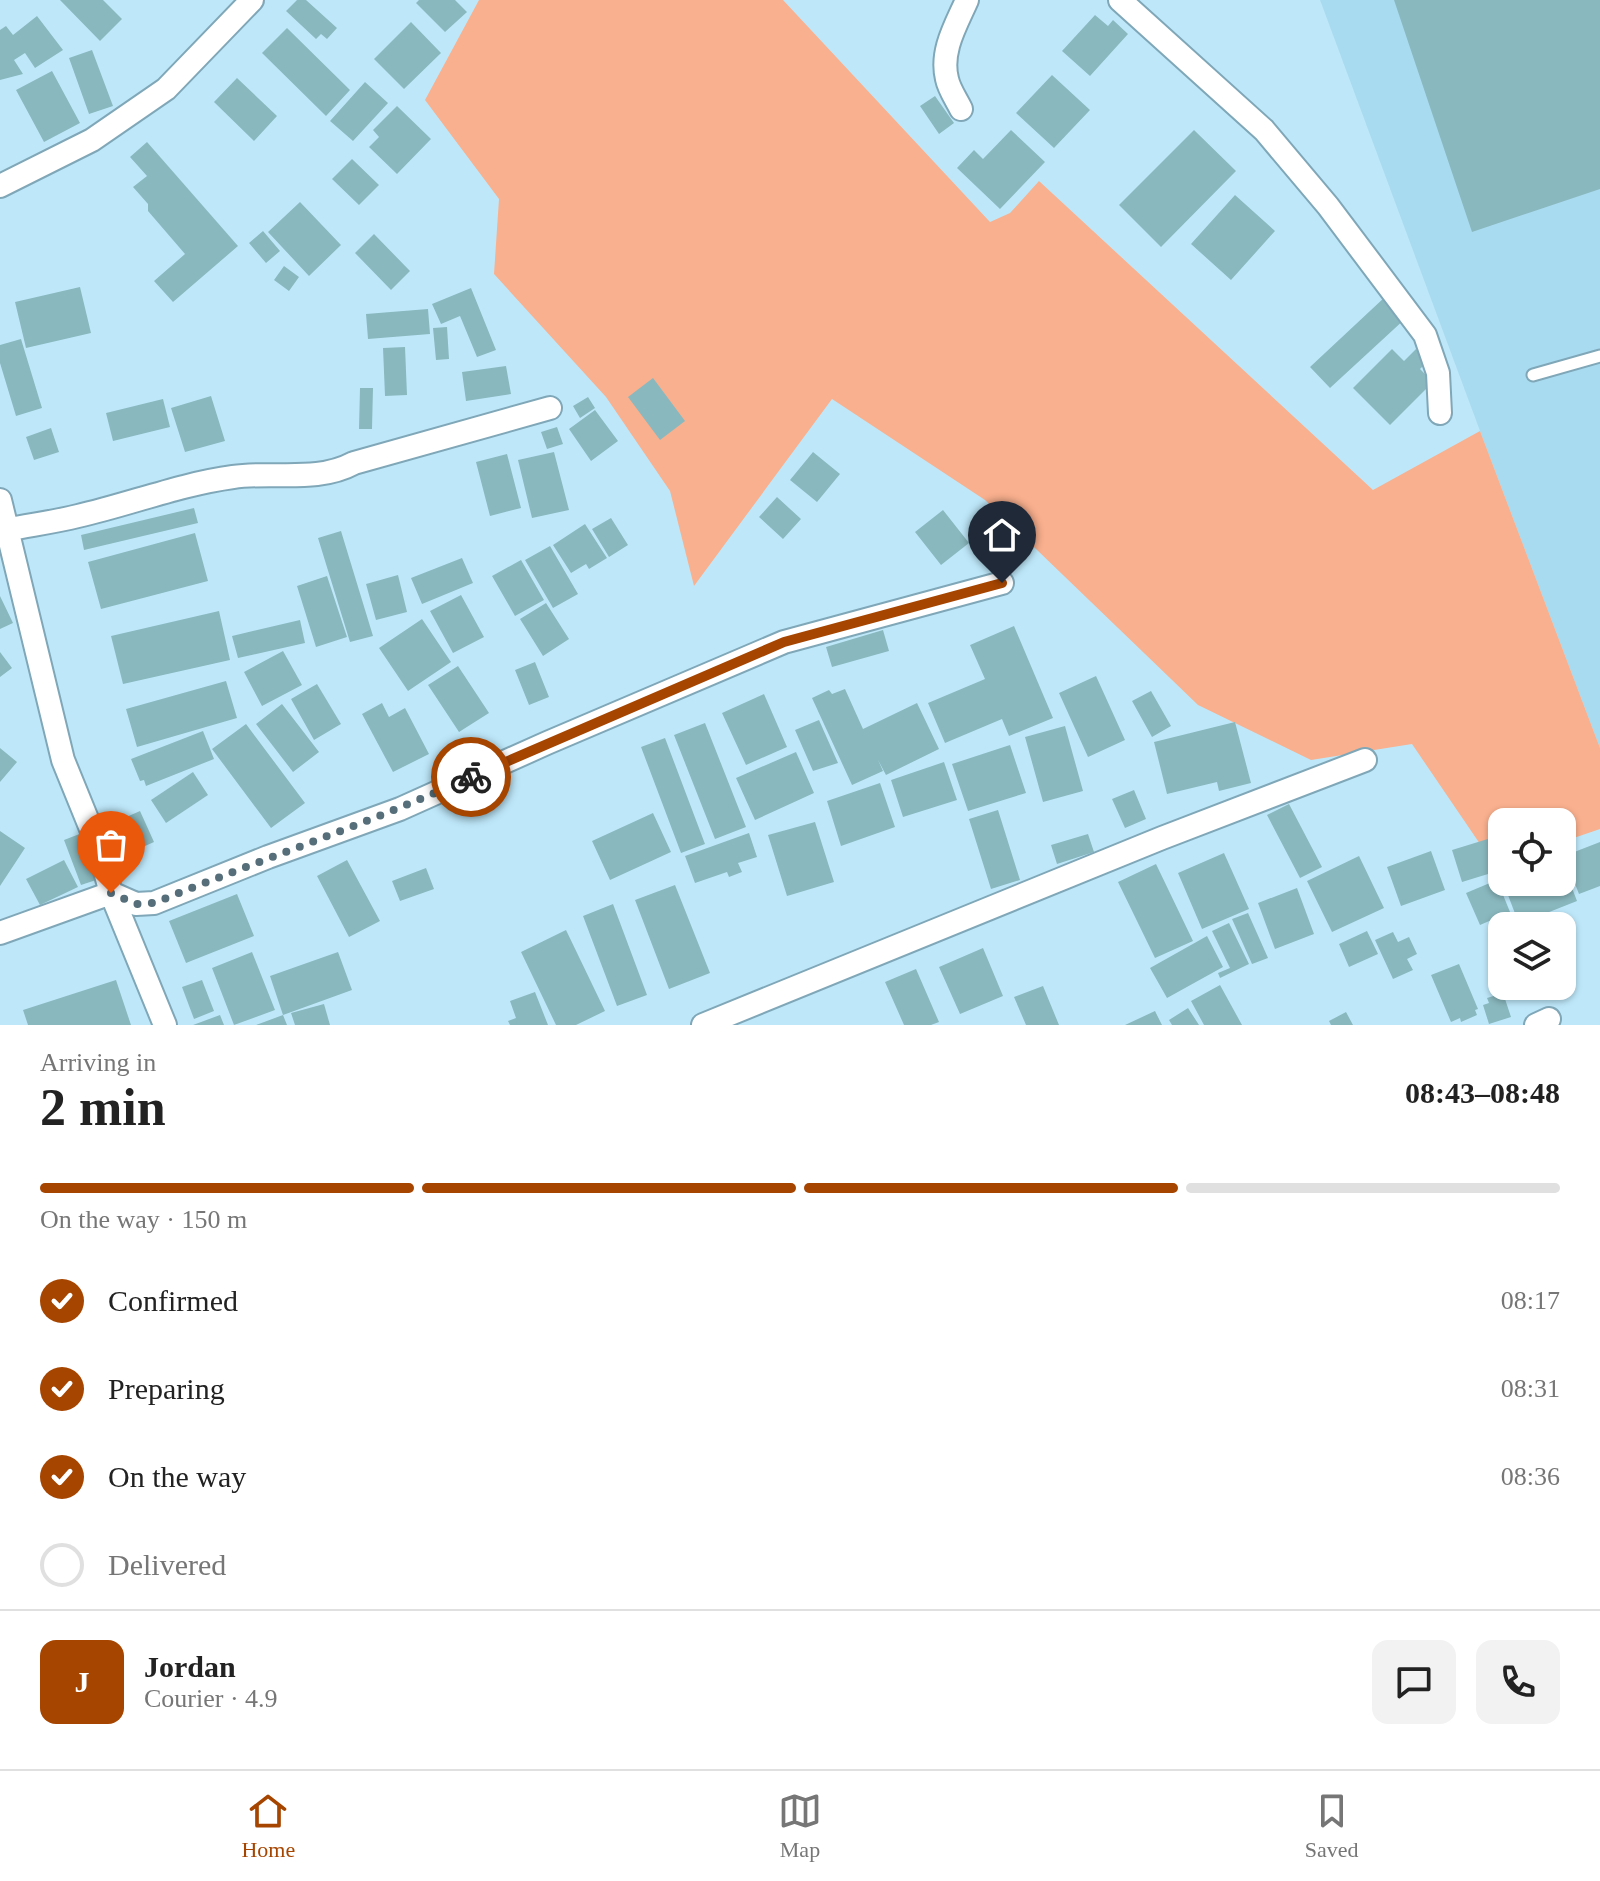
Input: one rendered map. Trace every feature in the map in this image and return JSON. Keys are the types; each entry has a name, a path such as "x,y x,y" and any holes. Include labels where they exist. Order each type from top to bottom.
{"street":[{"path":"0,186 92,140 166,89 252,0"},
{"path":"961,109 947,80 946,62 948,41 967,0"},
{"path":"1120,0 1264,130 1328,206 1425,335 1438,373 1440,413"},
{"path":"6,530 78,516 233,477 284,473 312,476 339,471 354,463 550,408"},
{"path":"0,500 63,760 98,846 111,893 165,1025"},
{"path":"0,933 111,893 136,904 154,903 400,809 784,642 1002,583"},
{"path":"703,1025 1288,788 1365,760"}],"lane":[{"path":"1533,375 1600,356"}],"shaded area":[{"path":"479,0 783,0 990,222 1010,213 1039,181 1373,490 1480,431 1600,748 1600,829 1576,837 1576,808 1488,808 1488,856 1412,744 1311,760 1198,705 985,500 832,399 694,586 670,491 606,397 494,274 499,199 425,100"},
{"path":"1320,0 1600,0 1600,748 1480,431"}],"building":[{"path":"60,0 103,0 122,19 100,41"},
{"path":"297,0 306,0 337,28 327,39 321,34 316,39 286,11"},
{"path":"419,0 455,0 467,12 445,32 416,3"},
{"path":"1394,0 1600,0 1600,189 1472,232"},
{"path":"1095,15 1108,26 1113,20 1128,34 1090,76 1062,51"},
{"path":"37,16 63,50 35,68 25,53 14,60 23,74 0,80 0,30 6,26 13,35"},
{"path":"411,22 441,53 404,89 374,59"},
{"path":"287,28 350,90 326,116 262,53"},
{"path":"92,50 113,106 89,114 69,58"},
{"path":"52,71 80,123 44,142 16,90"},
{"path":"1052,75 1090,110 1054,148 1016,113"},
{"path":"237,78 277,116 254,141 214,102"},
{"path":"365,82 388,103 353,141 330,121"},
{"path":"935,96 954,123 939,134 920,106"},
{"path":"397,106 431,139 397,174 369,147 379,137 373,130"},
{"path":"1011,130 1045,162 1000,209 957,168 974,150 983,159"},
{"path":"1194,130 1236,171 1161,247 1119,205"},
{"path":"147,142 238,246 173,302 154,281 185,254 148,211 148,204 133,187 147,176 130,157"},
{"path":"352,159 379,185 359,205 332,179"},
{"path":"1235,195 1275,231 1231,280 1191,244"},
{"path":"300,202 341,245 309,276 268,232"},
{"path":"263,231 280,251 266,263 249,243"},
{"path":"374,234 410,271 391,290 355,253"},
{"path":"284,266 299,277 289,291 274,280"},
{"path":"80,287 91,333 26,348 15,302"},
{"path":"471,288 496,350 477,357 460,316 441,324 432,304"},
{"path":"1386,296 1406,318 1330,388 1310,367"},
{"path":"428,309 430,334 368,339 366,314"},
{"path":"447,327 449,359 436,360 433,328"},
{"path":"21,339 42,408 16,416 0,363 0,345"},
{"path":"405,347 407,395 385,396 383,348"},
{"path":"1392,349 1404,361 1416,349 1428,361 1420,369 1433,382 1390,425 1353,388"},
{"path":"506,366 511,394 466,401 462,372"},
{"path":"653,378 685,421 660,440 628,397"},
{"path":"360,388 373,388 372,429 359,429"},
{"path":"211,396 225,441 185,452 171,408"},
{"path":"588,397 595,408 580,418 573,406"},
{"path":"163,399 170,427 113,441 106,413"},
{"path":"595,410 618,441 591,461 569,429"},
{"path":"557,427 563,444 547,449 541,432"},
{"path":"51,428 59,452 34,460 26,437"},
{"path":"554,452 569,510 532,518 518,460"},
{"path":"813,452 840,474 817,502 790,480"},
{"path":"507,454 521,508 490,516 476,462"},
{"path":"777,497 801,519 783,539 759,517"},
{"path":"194,508 198,523 84,550 81,535"},
{"path":"943,510 969,543 941,565 915,532"},
{"path":"611,518 628,545 609,557 592,529"},
{"path":"585,524 607,558 589,569 586,564 571,573 553,545"},
{"path":"341,531 373,636 350,642 318,538"},
{"path":"195,533 208,581 101,609 88,562"},
{"path":"550,546 578,594 553,608 525,560"},
{"path":"462,558 473,583 422,604 411,578"},
{"path":"521,560 544,600 515,616 492,576"},
{"path":"398,575 407,612 376,620 366,584"},
{"path":"327,576 347,637 316,647 297,586"},
{"path":"461,595 484,637 453,653 430,611"},
{"path":"0,596 13,623 0,629"},
{"path":"546,603 569,639 543,656 520,619"},
{"path":"219,611 230,660 123,684 111,636"},
{"path":"422,619 451,662 408,691 379,648"},
{"path":"300,620 305,643 238,658 232,636"},
{"path":"1014,626 1053,718 1009,736 1002,719 945,743 928,703 985,679 970,645"},
{"path":"883,630 889,651 832,667 826,647"},
{"path":"283,651 302,685 262,706 244,672"},
{"path":"0,652 12,668 0,677"},
{"path":"535,662 549,697 529,705 515,670"},
{"path":"458,666 489,713 459,732 428,685"},
{"path":"1096,676 1125,740 1088,757 1059,693"},
{"path":"226,681 237,718 137,747 126,709"},
{"path":"317,684 341,724 314,740 291,699"},
{"path":"845,689 863,729 917,703 939,749 886,775 878,760 883,771 852,785 812,698 829,690 832,694"},
{"path":"1151,691 1171,726 1152,737 1132,701"},
{"path":"764,694 787,747 746,765 722,713"},
{"path":"382,703 389,717 405,708 429,754 393,772 362,714"},
{"path":"282,704 319,752 293,772 256,724"},
{"path":"819,720 838,763 813,771 795,730"},
{"path":"1235,722 1251,783 1219,791 1217,782 1167,794 1154,742"},
{"path":"705,723 746,827 715,839 674,735"},
{"path":"246,724 305,803 271,828 212,749"},
{"path":"1065,726 1083,791 1043,802 1025,737"},
{"path":"203,731 214,759 146,786 144,780 140,781 131,759"},
{"path":"665,738 705,844 681,853 641,747"},
{"path":"1010,745 1026,793 968,811 952,764"},
{"path":"0,748 17,762 0,782"},
{"path":"796,752 814,793 755,820 736,778"},
{"path":"944,762 957,800 903,817 891,780"},
{"path":"193,772 208,795 166,823 151,800"},
{"path":"880,783 895,827 841,846 827,801"},
{"path":"1134,790 1146,819 1125,828 1112,799"},
{"path":"1289,804 1322,867 1300,878 1267,815"},
{"path":"998,810 1020,880 991,889 969,819"},
{"path":"140,811 154,842 136,850 122,819"},
{"path":"653,813 671,852 610,880 592,841"},
{"path":"815,822 834,882 787,896 768,835"},
{"path":"0,831 25,848 0,886"},
{"path":"82,833 99,879 81,885 64,840"},
{"path":"749,833 757,857 738,863 742,872 729,877 727,872 695,883 685,856"},
{"path":"1088,834 1094,852 1057,864 1051,845"},
{"path":"1488,839 1488,874 1462,882 1452,850"},
{"path":"1600,842 1600,886 1579,894 1576,886 1576,851"},
{"path":"1431,851 1445,890 1401,906 1387,867"},
{"path":"1224,853 1249,909 1202,929 1178,873"},
{"path":"1359,856 1384,908 1332,932 1307,881"},
{"path":"64,860 78,887 40,905 26,879"},
{"path":"347,860 380,921 349,937 317,876"},
{"path":"1156,864 1193,941 1155,958 1118,882"},
{"path":"426,868 434,889 400,901 392,881"},
{"path":"1488,884 1488,896 1504,896 1510,912 1488,912 1488,922 1480,925 1466,893"},
{"path":"675,885 710,973 669,989 635,900"},
{"path":"1297,888 1314,934 1275,949 1258,903"},
{"path":"237,894 254,936 186,963 169,921"},
{"path":"1508,896 1575,896 1577,901 1549,912 1514,912"},
{"path":"613,904 647,995 617,1006 583,916"},
{"path":"1248,913 1268,958 1252,964 1232,919"},
{"path":"1229,923 1249,964 1220,978 1218,973 1230,968 1212,931"},
{"path":"566,930 605,1011 576,1025 556,1025 521,952"},
{"path":"1367,931 1378,954 1349,967 1339,944"},
{"path":"1393,932 1398,942 1409,937 1417,954 1407,959 1413,970 1393,979 1375,940"},
{"path":"1207,936 1223,967 1167,998 1150,968"},
{"path":"983,948 1003,996 960,1014 939,967"},
{"path":"252,952 275,1010 234,1025 212,968"},
{"path":"338,952 352,990 283,1015 270,976"},
{"path":"1459,964 1478,1009 1475,1010 1477,1015 1461,1022 1460,1018 1451,1022 1431,975"},
{"path":"916,969 939,1022 931,1025 904,1025 885,982"},
{"path":"116,980 131,1025 28,1025 23,1010"},
{"path":"202,980 214,1011 194,1019 182,987"},
{"path":"1220,985 1242,1025 1204,1025 1191,1001"},
{"path":"1043,986 1059,1025 1026,1025 1014,997"},
{"path":"535,992 548,1025 510,1025 508,1021 516,1018 510,1001"},
{"path":"1487,998 1505,1000 1511,1017 1489,1024 1483,1005 1489,1003"},
{"path":"324,1004 330,1025 295,1025 291,1013"},
{"path":"1188,1008 1199,1025 1172,1025 1169,1020"},
{"path":"1155,1011 1162,1025 1125,1025"},
{"path":"1346,1012 1353,1025 1331,1025 1329,1021"},
{"path":"220,1015 224,1025 193,1025"},
{"path":"283,1015 287,1025 256,1025"}],"way so far":[{"path":"111,893 136,904 154,903 400,809 471,777"}],"route":[{"path":"471,777 784,642 1002,583"}]}
